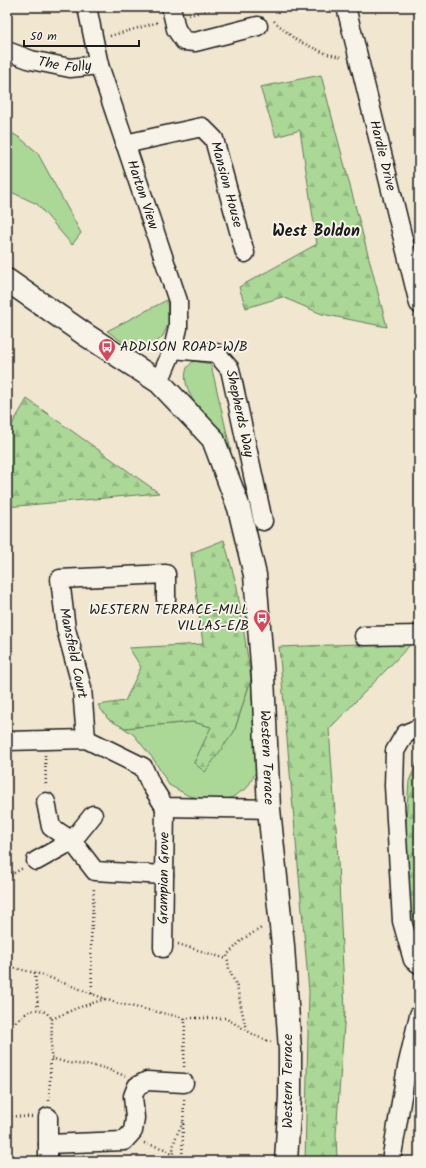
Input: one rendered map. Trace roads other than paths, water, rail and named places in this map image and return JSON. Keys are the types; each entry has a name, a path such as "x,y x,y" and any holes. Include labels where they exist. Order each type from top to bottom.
{"main road":[{"name":"Western Terrace","path":"7,280 86,335 158,382 213,439 239,508 256,575 263,677 269,809 280,916 290,1050 290,1097 286,1161"}],"street":[{"name":"Harton View","path":"87,7 99,65 178,301 178,328 173,349 158,382"},
{"name":"Hardie Drive","path":"346,7 419,304"},
{"path":"173,18 184,41 195,42 264,21"},
{"name":"The Folly","path":"7,51 31,60 70,68 99,65"},
{"name":"Mansion House","path":"125,144 202,127 214,139 246,253"},
{"name":"Shepherds Way","path":"173,349 216,353 230,369 264,521"},
{"name":"Mansfield Court","path":"86,739 82,688 53,577 166,574 166,600"},
{"path":"364,636 419,635"},
{"path":"419,728 405,734 395,751 394,786 402,921 413,960 419,964"},
{"path":"7,742 86,739 143,767 151,785 165,807 269,809"},
{"path":"46,802 51,827 72,842 95,871 164,875"},
{"name":"Grampian Grove","path":"163,945 165,807"},
{"path":"36,861 72,842 93,815"},
{"path":"391,1161 407,1067 419,1015"},
{"path":"48,1117 48,1153 124,1141 133,1131 135,1118 133,1096 137,1086 147,1081 184,1083"}],"place":[{"name":"ADDISON ROAD-W/B","path":"107,362"},
{"name":"WESTERN TERRACE-MILL VILLAS-E/B","path":"262,633"}],"district":[{"name":"West Boldon","path":"316,231"}]}
